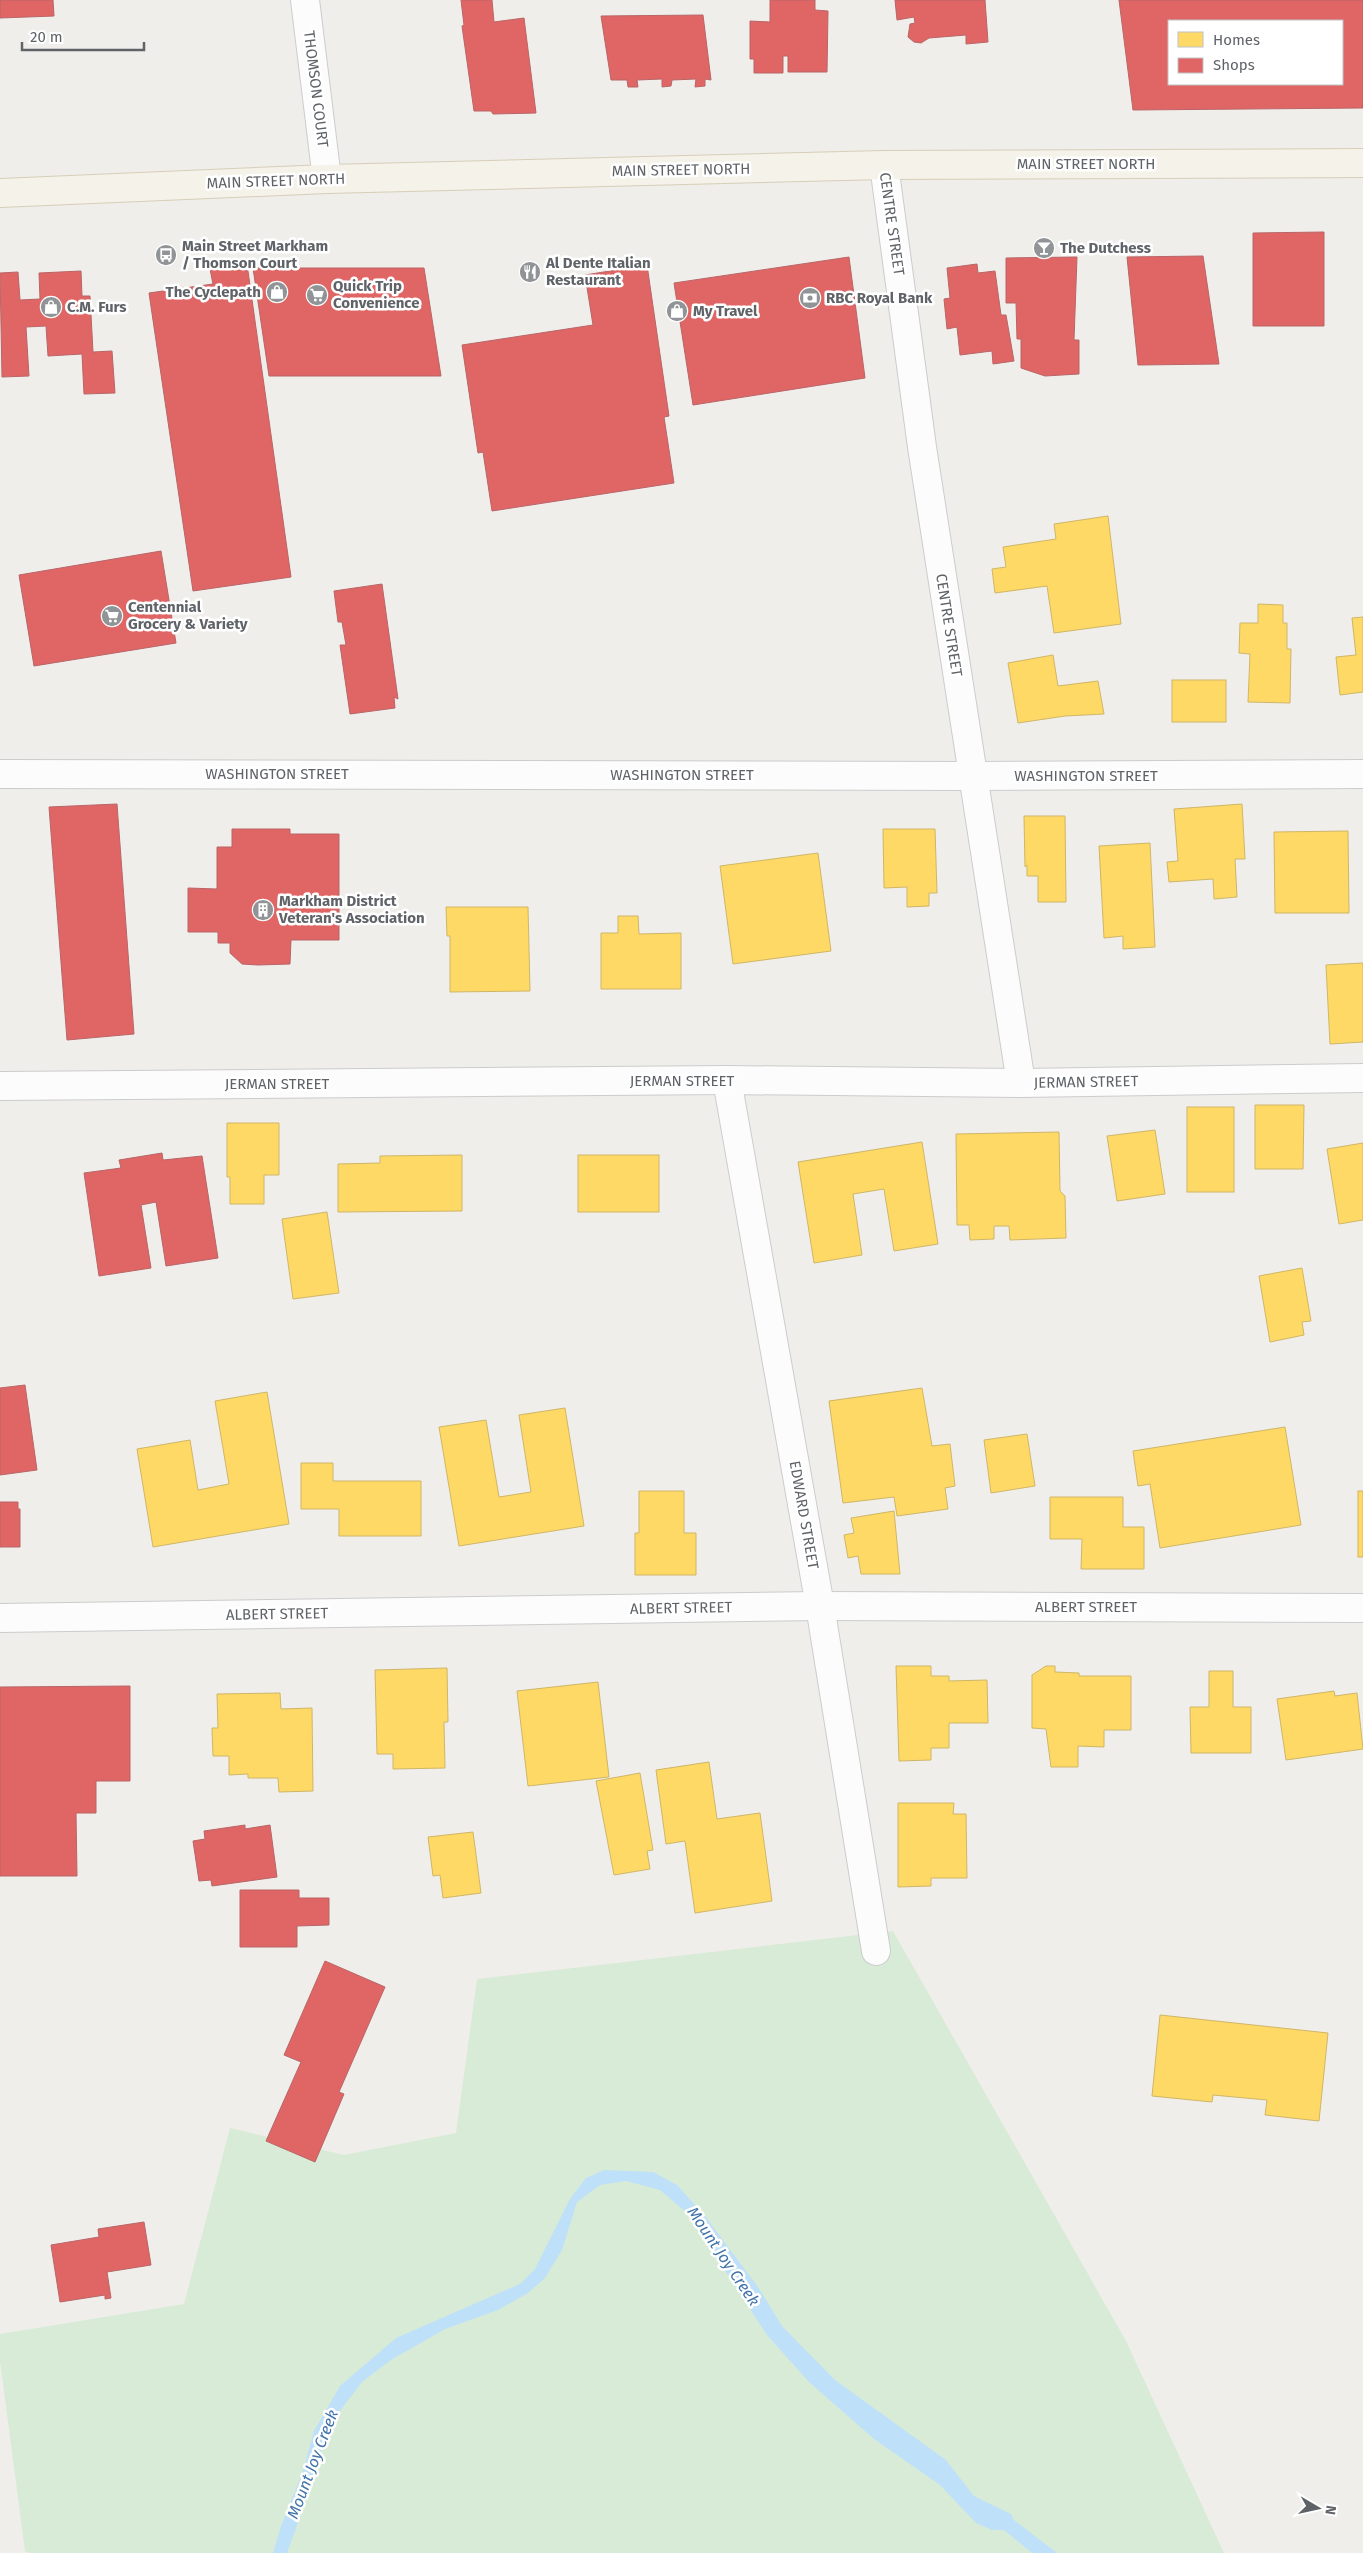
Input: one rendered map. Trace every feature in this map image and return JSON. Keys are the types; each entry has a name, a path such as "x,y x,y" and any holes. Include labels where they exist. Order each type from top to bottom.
{"main road":[{"name":"MAIN STREET NORTH","path":"0,194 327,179 884,165 1363,163"}],"street":[{"name":"THOMSON COURT","path":"305,0 327,179"},
{"name":"CENTRE STREET","path":"884,165 922,447 1021,1084"},
{"name":"WASHINGTON STREET","path":"0,774 972,776 1363,774"},
{"name":"JERMAN STREET","path":"0,1086 727,1080 1021,1084 1363,1078"},
{"name":"EDWARD STREET","path":"727,1080 820,1606 876,1950"},
{"name":"ALBERT STREET","path":"0,1618 820,1606 1363,1608"}],"green space":[{"path":"893,1931 1126,2341 1224,2553 30,2553 25,2551 0,2361 0,2334 184,2304 230,2128 344,2155 456,2133 477,1979"}],"water":[{"name":"Mount Joy Creek","path":"604,2170 653,2172 677,2185 705,2216 758,2287 782,2326 835,2380 946,2460 974,2496 1011,2514 1014,2520 1057,2553 1032,2553 1004,2530 992,2530 976,2523 940,2485 874,2439 809,2382 767,2335 688,2214 660,2190 626,2181 600,2185 577,2202 562,2250 545,2278 528,2293 498,2310 445,2329 391,2360 362,2382 339,2412 321,2451 307,2498 287,2553 273,2553 281,2526 303,2471 314,2431 340,2386 396,2338 520,2284 535,2269 570,2199 586,2178"}],"building: Homes":[{"path":"1108,516 1121,624 1054,633 1047,586 995,593 992,569 1006,567 1003,547 1056,539 1054,524"},
{"path":"1258,604 1283,605 1283,623 1287,623 1287,649 1291,649 1290,703 1248,702 1250,654 1239,653 1240,623 1258,623"},
{"path":"1363,617 1363,692 1340,695 1336,657 1356,655 1352,618"},
{"path":"1053,655 1058,686 1098,681 1104,714 1065,716 1018,723 1008,663"},
{"path":"1172,680 1226,680 1226,722 1172,722"},
{"path":"1242,804 1245,859 1235,859 1237,897 1214,899 1213,879 1169,882 1167,862 1178,861 1174,809"},
{"path":"1024,816 1065,816 1066,902 1038,902 1038,876 1027,876 1027,865 1025,867"},
{"path":"883,829 935,829 937,893 929,893 929,906 907,907 907,887 884,888"},
{"path":"1348,831 1349,913 1275,913 1274,832"},
{"path":"1150,843 1155,947 1123,949 1123,936 1104,938 1099,846"},
{"path":"818,853 831,951 733,964 720,866"},
{"path":"446,907 528,907 530,991 450,992 450,936 447,936"},
{"path":"618,916 638,916 639,934 681,933 681,989 601,989 601,933 618,933"},
{"path":"1363,963 1363,1042 1330,1044 1326,965"},
{"path":"1255,1105 1304,1105 1303,1169 1255,1169"},
{"path":"1187,1107 1234,1107 1234,1192 1187,1192"},
{"path":"227,1123 279,1123 279,1175 264,1175 264,1204 230,1204 230,1177 227,1177"},
{"path":"1155,1130 1165,1194 1117,1201 1107,1136"},
{"path":"1059,1132 1060,1191 1065,1196 1066,1238 1010,1240 1009,1226 994,1226 994,1239 970,1240 969,1225 957,1225 956,1134"},
{"path":"922,1142 938,1244 894,1251 884,1189 853,1194 862,1255 814,1263 798,1162"},
{"path":"1363,1143 1363,1220 1339,1224 1327,1149"},
{"path":"462,1155 462,1211 338,1212 338,1164 380,1163 380,1156"},
{"path":"578,1155 659,1155 659,1212 578,1212"},
{"path":"327,1212 339,1293 293,1299 282,1219"},
{"path":"1302,1268 1311,1321 1302,1322 1304,1335 1270,1342 1259,1276"},
{"path":"922,1388 932,1446 950,1444 955,1486 945,1488 948,1509 897,1516 894,1497 843,1503 829,1401"},
{"path":"267,1392 289,1524 153,1547 137,1449 190,1440 198,1490 229,1484 215,1401"},
{"path":"565,1408 584,1526 459,1546 439,1427 486,1420 499,1497 531,1492 519,1415"},
{"path":"1285,1427 1301,1525 1160,1548 1150,1484 1138,1486 1133,1451"},
{"path":"1027,1434 1035,1486 991,1493 984,1440"},
{"path":"301,1463 333,1463 333,1481 421,1481 421,1536 339,1536 339,1509 301,1509"},
{"path":"639,1491 684,1491 684,1533 696,1533 696,1575 635,1575 635,1533 639,1533"},
{"path":"1358,1491 1363,1491 1363,1557 1358,1557"},
{"path":"1050,1497 1123,1497 1123,1527 1144,1527 1144,1569 1081,1569 1082,1539 1050,1539"},
{"path":"894,1511 900,1574 861,1574 858,1556 848,1558 844,1535 854,1533 851,1518"},
{"path":"896,1666 931,1666 931,1676 949,1676 949,1681 987,1680 988,1723 949,1723 949,1748 931,1748 931,1760 899,1761"},
{"path":"1046,1666 1055,1666 1055,1672 1079,1673 1079,1676 1131,1676 1131,1730 1104,1730 1104,1747 1078,1746 1078,1767 1051,1767 1046,1729 1032,1728 1032,1675"},
{"path":"447,1668 448,1722 444,1722 445,1768 393,1769 393,1754 377,1754 375,1670"},
{"path":"1209,1671 1233,1671 1233,1707 1251,1707 1251,1753 1191,1753 1190,1707 1209,1707"},
{"path":"598,1682 609,1777 528,1786 517,1691"},
{"path":"1334,1691 1335,1696 1357,1693 1363,1749 1286,1760 1277,1699"},
{"path":"280,1693 281,1709 312,1708 313,1791 279,1792 278,1778 248,1778 248,1774 229,1775 229,1756 213,1756 212,1728 218,1728 217,1694"},
{"path":"709,1762 717,1819 760,1813 772,1901 695,1913 685,1841 666,1844 656,1770"},
{"path":"640,1773 653,1850 647,1851 650,1869 614,1875 596,1781"},
{"path":"898,1803 954,1803 953,1814 966,1814 967,1878 931,1878 931,1886 898,1887"},
{"path":"473,1832 481,1893 443,1898 440,1875 433,1876 428,1837"},
{"path":"1160,2015 1328,2033 1319,2121 1265,2115 1267,2100 1213,2095 1212,2102 1152,2096"}],"building: Shops":[{"path":"0,0 53,0 54,16 0,18"},
{"path":"461,0 492,0 494,22 524,18 536,113 493,114 491,111 474,111 462,26 464,25"},
{"path":"770,0 815,0 815,10 828,11 827,72 788,72 788,56 783,56 783,73 754,73 754,59 750,59 750,21 770,22"},
{"path":"895,0 985,0 988,42 966,44 966,35 929,38 921,43 914,42 908,37 910,24 915,23 914,17 897,20"},
{"path":"1119,0 1363,0 1363,108 1133,110"},
{"path":"703,15 711,80 705,79 705,86 695,87 696,79 672,80 671,86 662,87 662,79 637,80 638,87 628,87 627,80 611,80 601,16"},
{"path":"1324,232 1324,326 1253,326 1253,233"},
{"path":"1203,256 1219,364 1138,365 1127,257"},
{"path":"849,257 865,378 693,405 674,283"},
{"path":"1077,257 1074,340 1079,340 1079,374 1045,376 1021,368 1021,339 1017,339 1016,303 1006,303 1006,258"},
{"path":"247,264 291,577 193,591 149,293 213,284 210,269"},
{"path":"977,264 978,273 995,271 1001,315 1006,315 1014,361 993,364 992,351 960,355 957,327 947,329 944,299 950,298 947,268"},
{"path":"647,265 669,416 664,417 674,483 492,511 483,452 478,453 462,345 593,325 585,275"},
{"path":"253,268 424,268 441,376 269,376"},
{"path":"81,271 82,296 90,296 93,352 112,351 115,393 84,394 82,354 48,356 46,326 26,327 29,376 2,377 0,273 18,272 20,300 40,299 39,273"},
{"path":"161,551 176,643 34,666 19,575"},
{"path":"382,584 398,699 394,697 395,708 350,714 340,645 346,645 342,622 338,622 334,591"},
{"path":"117,804 134,1034 67,1040 49,807"},
{"name":"Markham District Veteran's Association","path":"232,829 290,829 290,834 339,834 339,940 291,940 290,964 258,965 242,964 230,953 230,943 218,943 218,932 188,932 188,888 217,889 217,847 232,847"},
{"path":"162,1153 163,1160 202,1156 218,1258 166,1266 156,1202 141,1205 151,1268 99,1276 84,1173 121,1168 119,1160"},
{"path":"25,1385 37,1470 0,1475 0,1388"},
{"path":"0,1502 18,1502 18,1509 20,1509 20,1547 0,1547"},
{"path":"130,1686 130,1781 96,1781 96,1813 76,1813 77,1876 0,1876 0,1687"},
{"path":"245,1825 245,1829 270,1825 277,1877 212,1886 211,1880 199,1881 193,1841 205,1839 204,1831"},
{"path":"240,1890 299,1890 299,1898 329,1898 329,1925 297,1926 297,1947 240,1947"},
{"path":"325,1961 385,1987 339,2092 344,2094 315,2162 266,2141 301,2062 284,2055"},
{"path":"144,2222 151,2265 107,2272 111,2298 105,2299 105,2295 60,2302 51,2245 99,2237 98,2229"}],"place":[{"name":"The Dutchess","path":"1044,248"},
{"name":"Main Street Markham / Thomson Court","path":"166,255"},
{"name":"Al Dente Italian Restaurant","path":"530,272"},
{"name":"The Cyclepath","path":"277,292"},
{"name":"Quick Trip Convenience","path":"317,295"},
{"name":"RBC Royal Bank","path":"810,298"},
{"name":"C.M. Furs","path":"51,307"},
{"name":"My Travel","path":"677,311"},
{"name":"Centennial Grocery & Variety","path":"112,616"},
{"name":"Markham District Veteran's Association","path":"263,910"}]}
